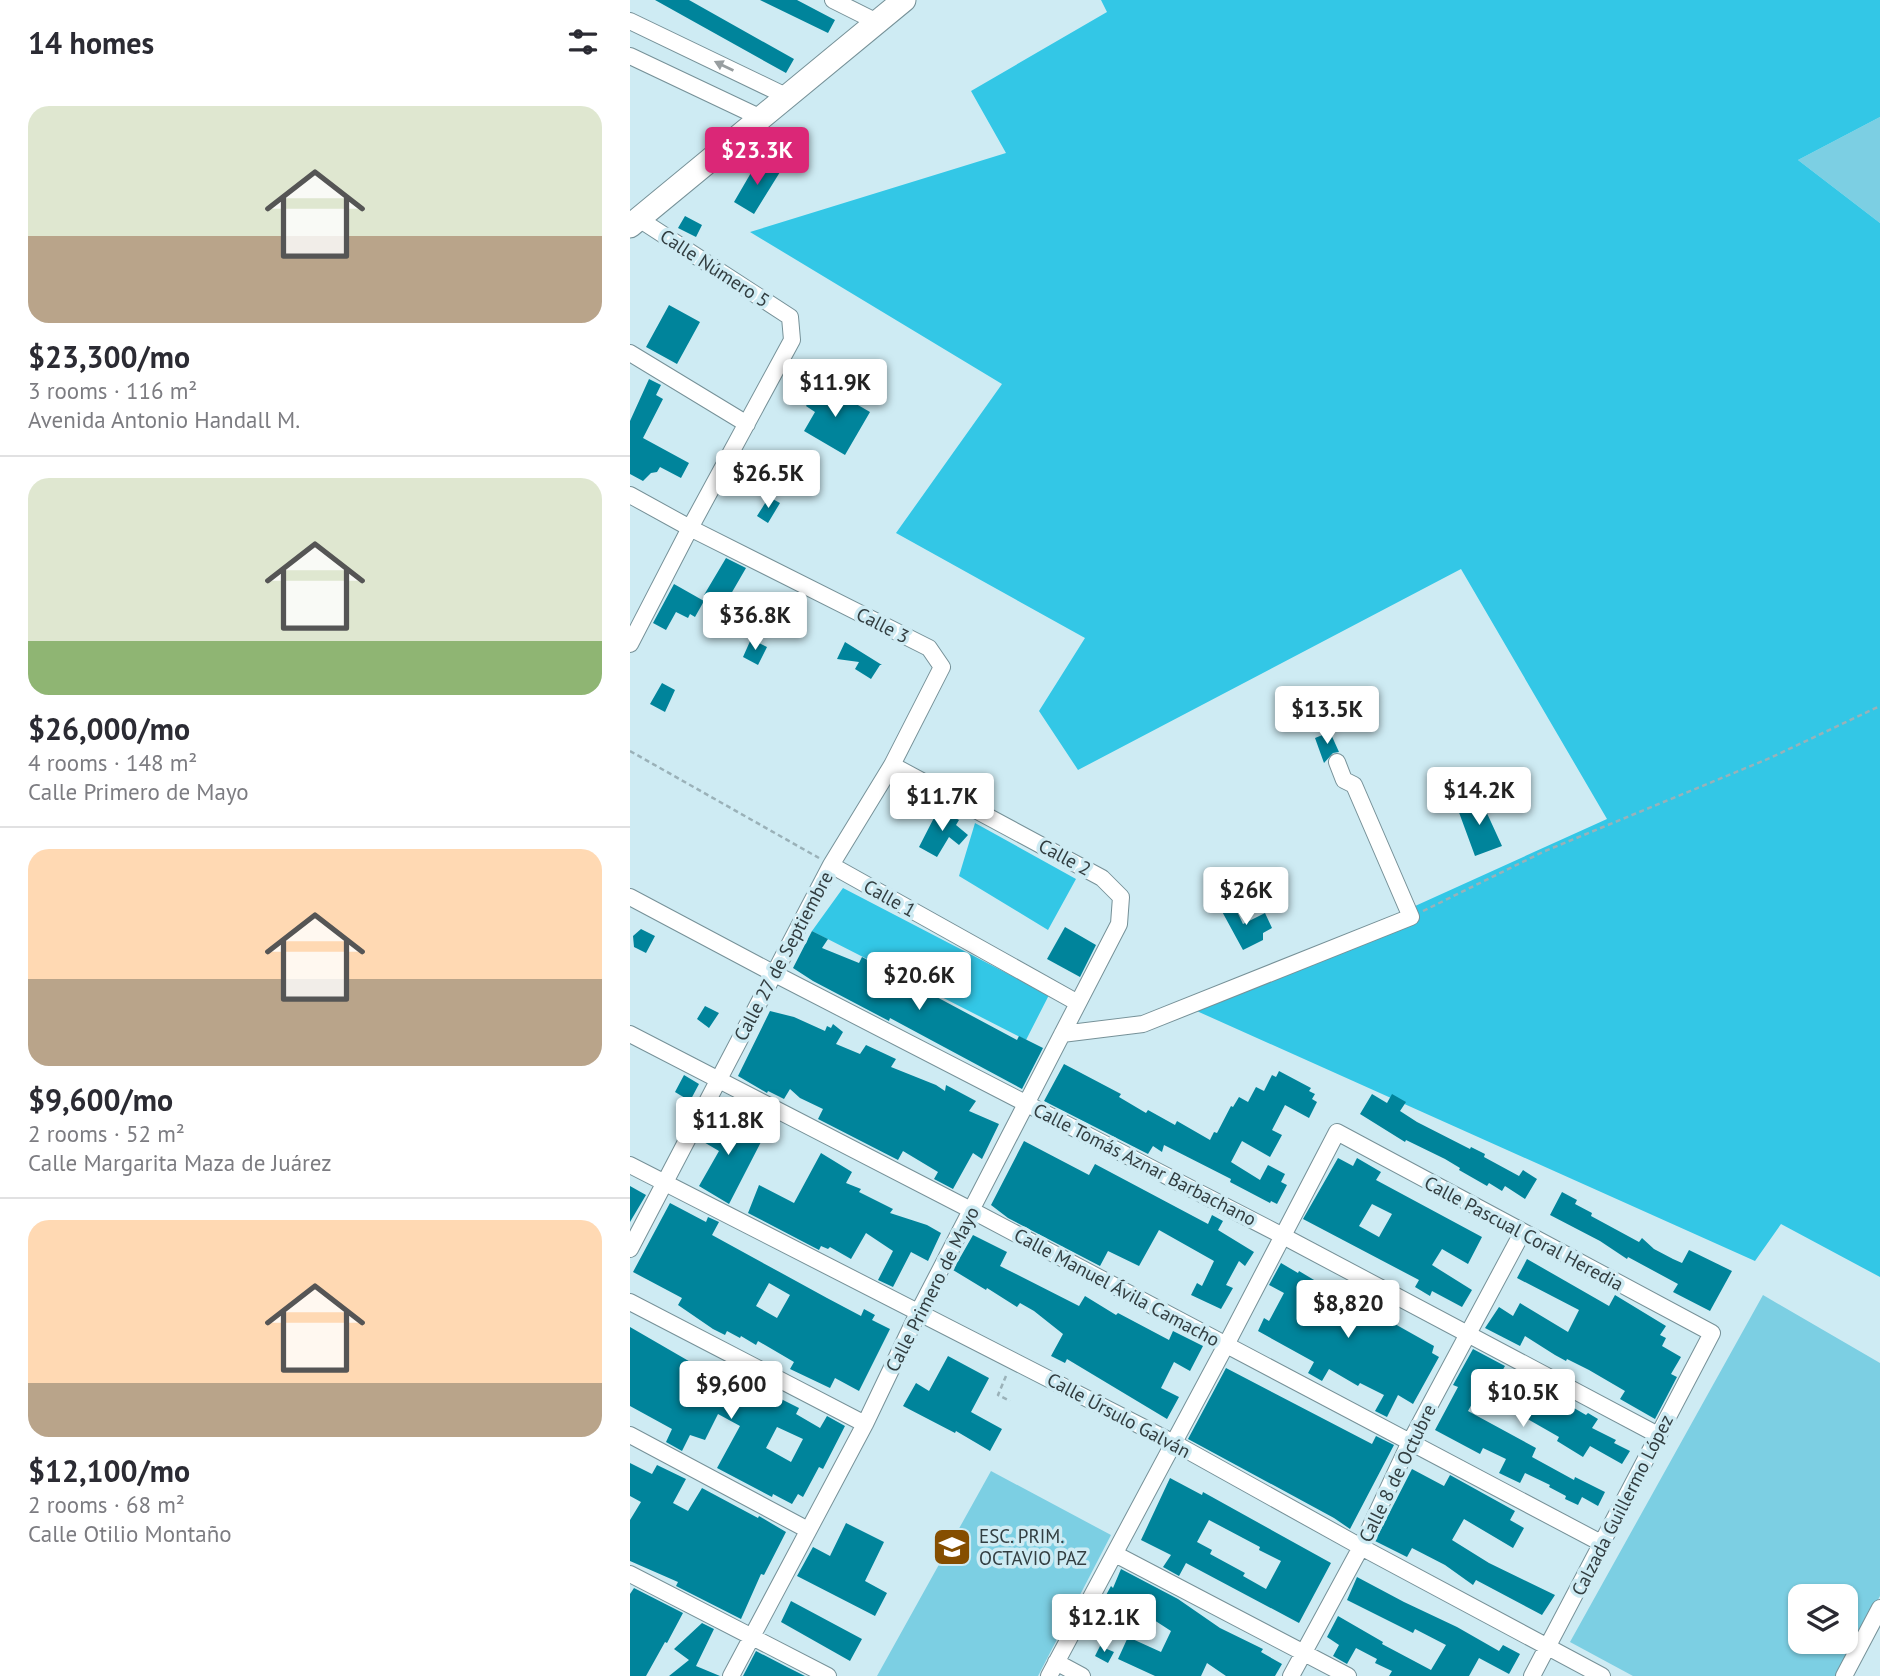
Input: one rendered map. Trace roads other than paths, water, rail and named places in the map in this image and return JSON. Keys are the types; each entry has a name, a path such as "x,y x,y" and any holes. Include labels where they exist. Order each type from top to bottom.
{"street":[{"path":"833,0 877,22"},
{"path":"635,222 904,0"},
{"path":"630,21 786,96"},
{"path":"630,55 760,117"},
{"name":"Calle Número 5","path":"635,222 790,317 792,340 747,424"},
{"path":"630,353 747,424 630,644"},
{"name":"Calle 3","path":"630,495 929,648 943,667"},
{"name":"Calle 27 de Septiembre","path":"630,1249 831,865 892,765 943,667"},
{"path":"1062,1034 1143,1024 1411,917 1354,785 1344,780 1337,762"},
{"name":"Calle 2","path":"892,765 1102,878 1121,897"},
{"name":"Calle 1","path":"831,865 1078,1003"},
{"name":"Calle Tomás Aznar Barbachano","path":"630,897 1283,1236 1658,1435"},
{"name":"Calle Primero de Mayo","path":"731,1676 865,1424 919,1311 1119,924 1121,897"},
{"name":"Calle Manuel Ávila Camacho","path":"630,1034 971,1210 1409,1444 1603,1544"},
{"name":"Calle Pascual Coral Heredia","path":"1283,1236 1337,1132 1712,1334"},
{"name":"Calle Úrsulo Galván","path":"630,1165 1174,1443 1602,1676"},
{"name":"Calle 8 de Octubre","path":"1292,1676 1361,1547 1409,1444 1522,1233"},
{"path":"1082,1676 1052,1669 1283,1236"},
{"path":"630,1302 865,1424"},
{"name":"Calzada Guillermo López","path":"1532,1676 1712,1334"},
{"path":"630,1435 808,1530"},
{"path":"1115,1554 1348,1676"},
{"path":"630,1574 828,1676"},
{"path":"1849,1674 1880,1608"}],"place":[{"name":"ESC. PRIM. OCTAVIO PAZ","path":"952,1547"}]}
